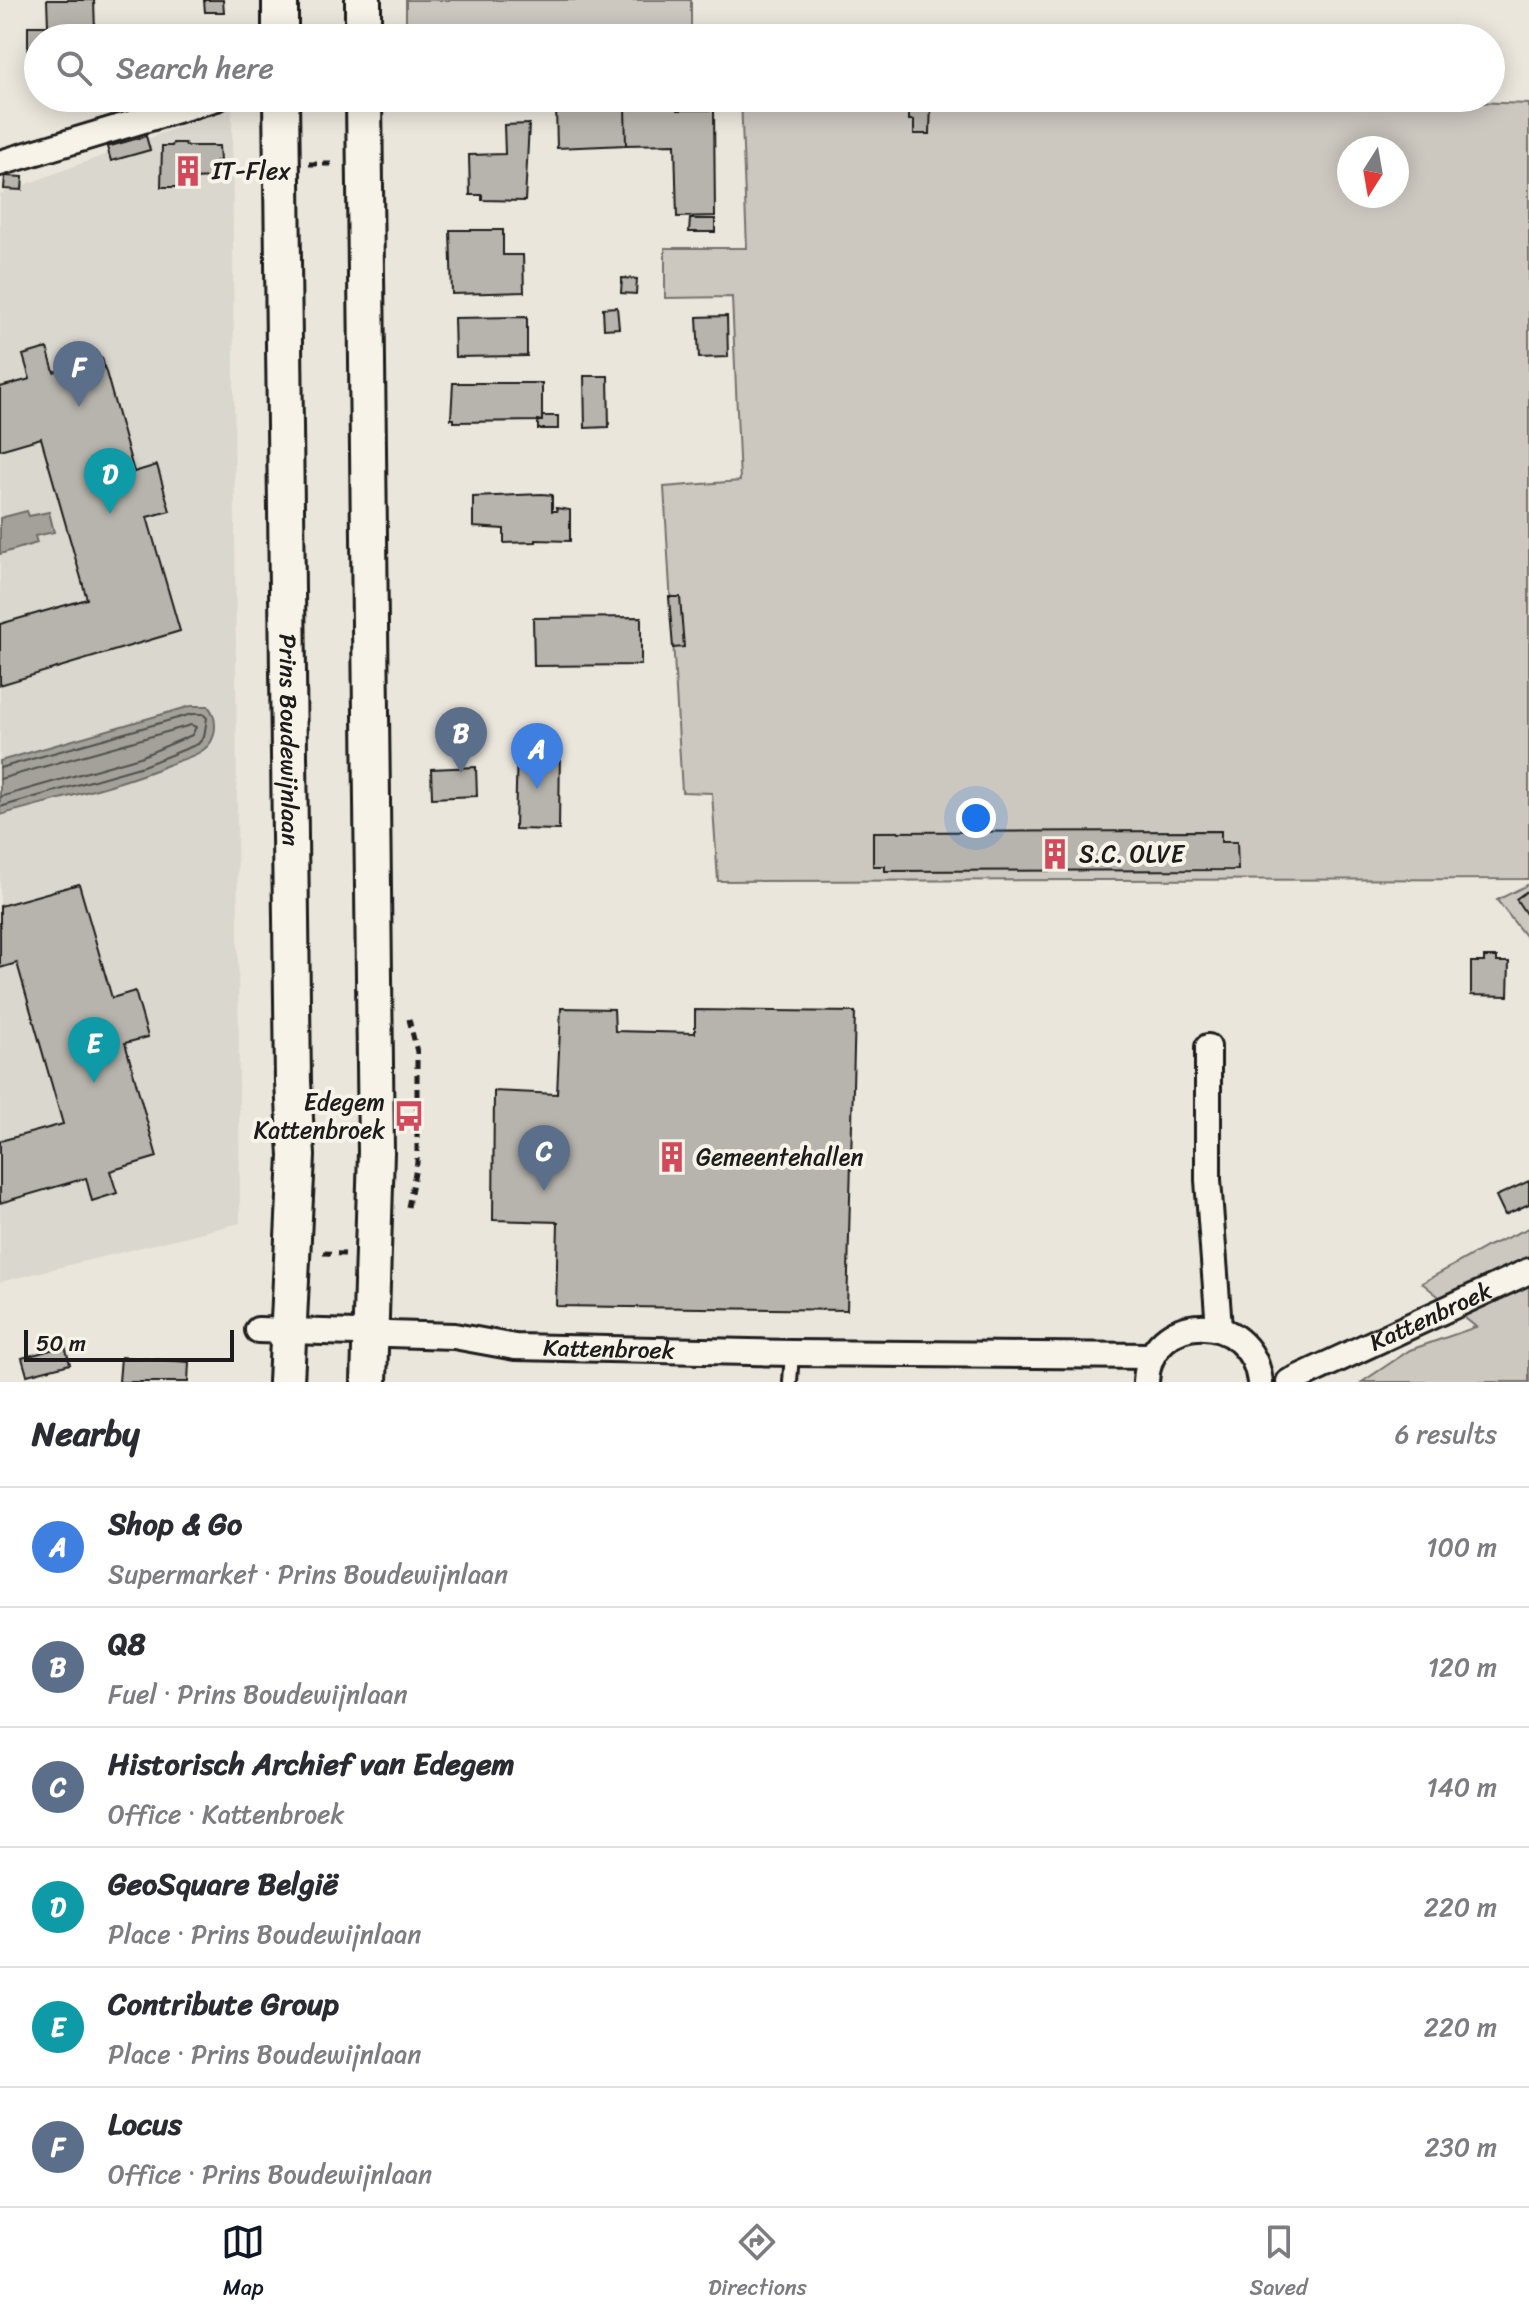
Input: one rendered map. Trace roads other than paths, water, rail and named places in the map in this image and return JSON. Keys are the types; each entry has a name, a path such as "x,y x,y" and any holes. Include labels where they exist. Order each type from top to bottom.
{"main road":[{"path":"280,0 280,24"},
{"path":"363,0 363,24"},
{"name":"Prins Boudewijnlaan","path":"281,112 293,1082 297,1156 292,1251 273,1330 286,1382"},
{"path":"364,112 376,1120 374,1256 388,1334 369,1382"}],"street":[{"path":"0,163 170,112"},
{"path":"1208,1047 1208,1180 1219,1328"},
{"name":"Kattenbroek","path":"1289,1382 1529,1271"},
{"path":"1146,1382 1146,1371 1152,1356 1165,1339 1181,1330 1200,1326 1219,1328 1236,1336 1249,1349 1258,1366 1260,1382"},
{"name":"Kattenbroek","path":"273,1330 454,1336 515,1347 1152,1356"}],"lane":[{"path":"790,1382 792,1353"}],"water":[{"path":"27,511 29,516 49,512 54,532 35,536 37,543 0,554 0,518"},
{"path":"191,706 208,706 215,723 212,741 191,757 127,780 0,815 0,761"}],"place":[{"name":"IT-Flex","path":"188,171"},
{"name":"Locus","path":"79,407"},
{"name":"GeoSquare België","path":"110,514"},
{"name":"Q8","path":"461,773"},
{"name":"Shop & Go","path":"537,789"},
{"name":"S.C. OLVE","path":"1055,854"},
{"name":"Contribute Group","path":"94,1083"},
{"name":"Edegem Kattenbroek","path":"409,1116"},
{"name":"Gemeentehallen","path":"672,1157"},
{"name":"Historisch Archief van Edegem","path":"544,1191"}]}
